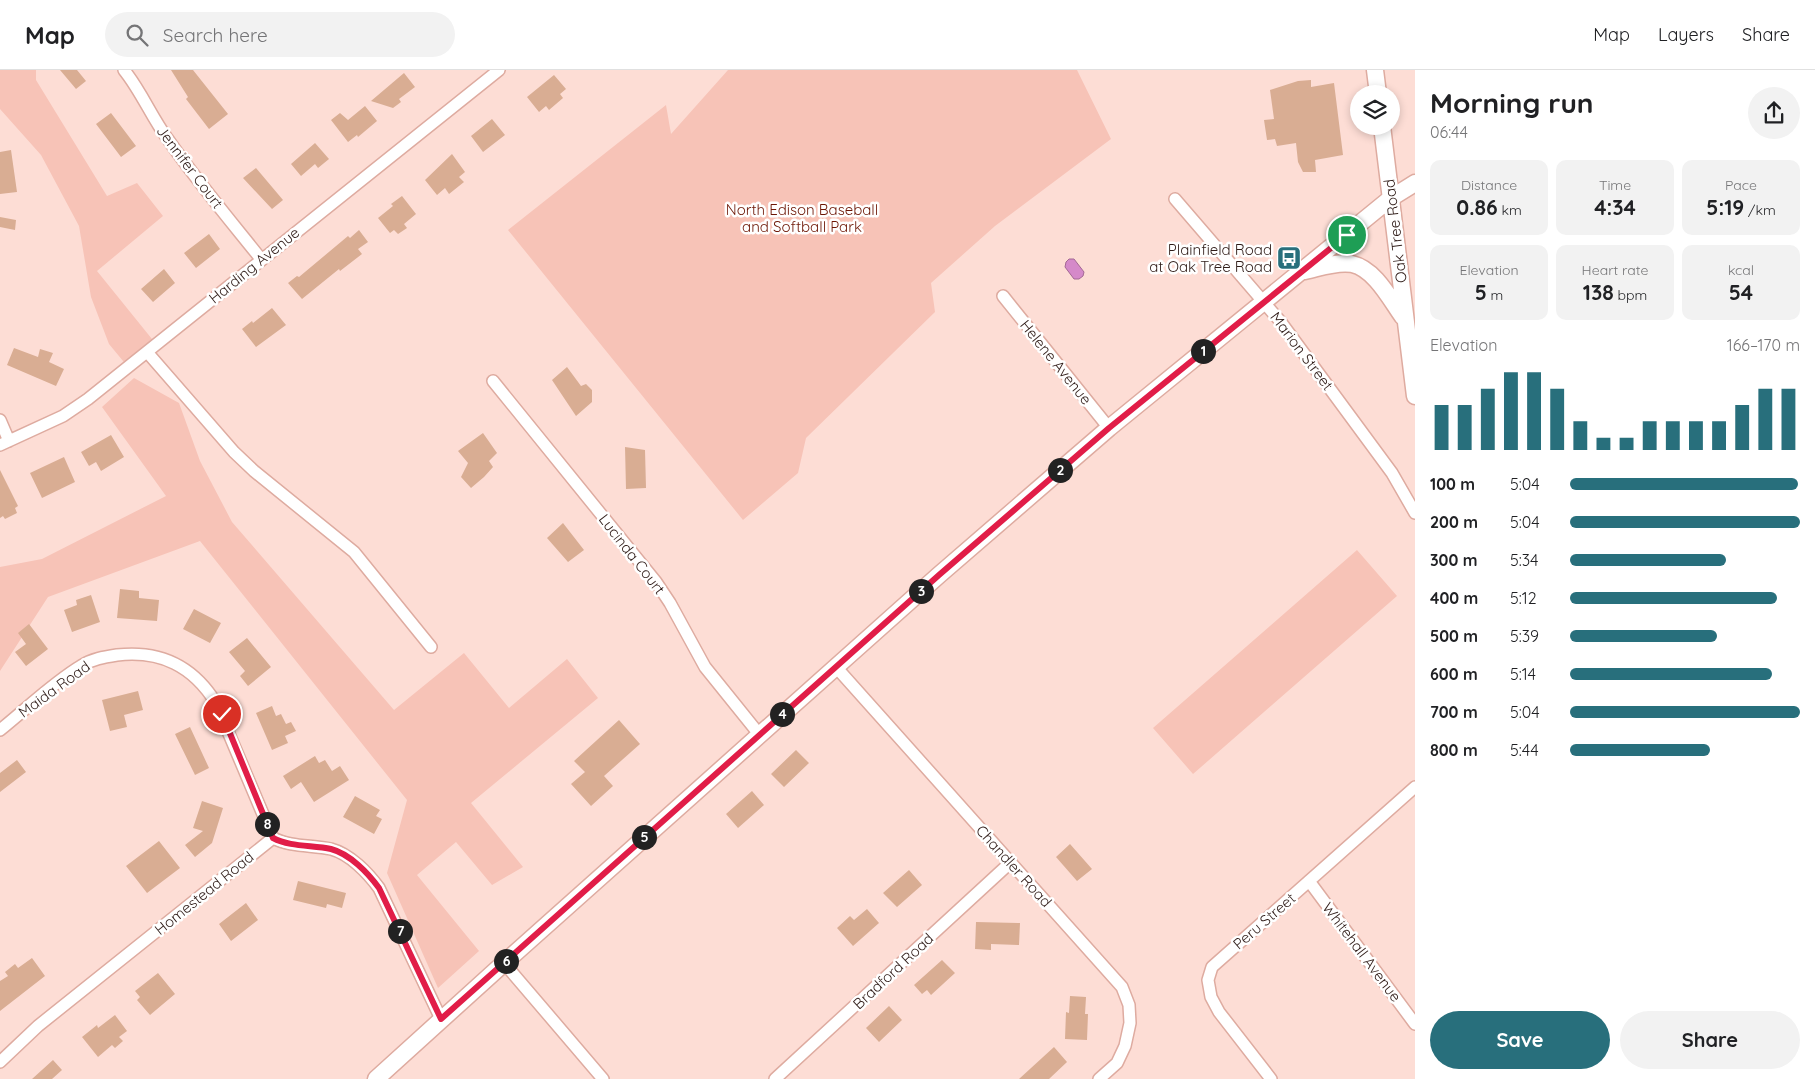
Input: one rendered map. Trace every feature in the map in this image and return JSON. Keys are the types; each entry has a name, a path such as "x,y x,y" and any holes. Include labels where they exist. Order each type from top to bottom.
{"street":[{"name":"Jennifer Court","path":"124,70 140,92 153,118 182,159 261,259"},
{"name":"Harding Avenue","path":"5,443 76,408 499,70"},
{"path":"1375,70 1377,85"},
{"name":"Oak Tree Road","path":"1383,135 1415,396"},
{"path":"376,1079 759,734 1109,428 1391,198 1415,183"},
{"name":"Marion Street","path":"1175,199 1280,321 1392,473 1415,513"},
{"path":"1302,271 1352,264 1368,272 1384,290 1405,320"},
{"name":"Helene Avenue","path":"1003,296 1109,428"},
{"path":"147,352 234,452 254,471 354,552 431,647"},
{"name":"Lucinda Court","path":"493,381 656,582 674,610 705,667 759,734"},
{"path":"0,420 5,443"},
{"name":"Maida Road","path":"0,730 81,665 100,657 151,654 171,661 190,672 205,686 216,703 273,838"},
{"name":"Chandler Road","path":"836,667 1122,987 1129,1005 1130,1023 1125,1046 1117,1063 1099,1079"},
{"name":"Peru Street","path":"1271,1079 1219,1012 1211,997 1208,980 1212,966 1415,787"},
{"path":"273,838 287,843 333,850 352,860 368,873 379,888 441,1019"},
{"name":"Homestead Road","path":"0,1062 45,1020 273,838"},
{"name":"Bradford Road","path":"775,1079 1011,862"},
{"name":"Whitehall Avenue","path":"1309,881 1415,1024"},
{"path":"504,962 603,1079"}],"green space":[{"path":"0,70 36,70 36,80 107,196 137,183 163,216 97,271 156,344 128,367 109,344 91,297 79,226 41,155 0,109"},
{"name":"North Edison Baseball and Softball Park","path":"728,70 1077,70 1111,139 995,226 931,283 935,312 806,438 798,473 743,520 508,230 666,105 671,134"},
{"path":"134,378 179,403 200,461 232,522 394,710 464,653 509,708 567,659 598,698 471,803 523,867 492,885 456,842 417,875 479,951 438,988 387,873 407,800 200,541 48,597 0,671 0,567 42,559 166,496 102,407"},
{"path":"1357,550 1397,596 1193,774 1153,728"}],"shaded area":[{"path":"1069,259 1074,259 1084,272 1083,276 1079,279 1074,279 1065,267"}],"building":[{"path":"60,70 77,70 86,81 76,89"},
{"path":"171,70 193,70 228,114 209,129 186,99 188,97"},
{"path":"404,73 415,87 399,99 401,102 393,108 371,101"},
{"path":"554,75 566,89 560,94 563,98 549,110 546,106 539,112 527,97"},
{"path":"1311,80 1311,87 1334,83 1343,155 1315,160 1316,172 1303,172 1298,162 1296,143 1277,146 1275,139 1267,140 1264,120 1274,119 1270,90 1298,81"},
{"path":"365,106 377,121 358,137 357,135 348,142 331,120 340,113 348,120"},
{"path":"111,113 136,146 121,157 96,124"},
{"path":"492,119 505,135 483,152 471,136"},
{"path":"315,143 329,159 318,168 315,164 301,176 291,164"},
{"path":"11,150 17,192 0,194 0,152"},
{"path":"452,154 465,172 459,177 464,182 449,194 445,188 437,195 425,180"},
{"path":"256,168 283,200 272,209 243,178"},
{"path":"402,196 416,214 404,224 407,228 398,234 394,230 390,233 378,218 393,206 391,204"},
{"path":"0,217 16,220 15,230 0,227"},
{"path":"359,230 368,242 358,249 362,254 340,271 339,269 302,299 288,283 297,276 299,277 348,236 350,238"},
{"path":"209,234 220,249 196,268 184,253"},
{"path":"164,269 175,283 153,302 141,289"},
{"path":"272,308 286,325 256,347 242,329"},
{"path":"14,348 38,357 40,349 53,353 49,362 64,369 56,386 7,365"},
{"path":"567,367 581,386 586,384 592,390 592,402 576,416 552,380"},
{"path":"483,433 497,453 489,461 493,467 471,488 461,477 468,463 458,451"},
{"path":"111,435 124,457 101,471 96,462 89,466 81,452"},
{"path":"625,447 645,450 646,488 626,489"},
{"path":"64,457 75,482 42,498 30,473"},
{"path":"0,470 18,506 15,508 17,513 5,519 3,516 0,518"},
{"path":"563,523 584,550 568,562 547,538"},
{"path":"120,589 139,591 139,598 159,600 157,621 117,618"},
{"path":"91,595 100,622 72,632 64,610 77,605 76,600"},
{"path":"194,609 221,623 210,643 183,629"},
{"path":"29,624 48,649 26,666 15,652 26,644 18,633"},
{"path":"247,638 271,667 248,686 240,676 245,671 229,652"},
{"path":"138,691 143,710 124,715 127,727 110,731 102,700"},
{"path":"272,706 276,716 281,714 286,724 291,722 296,731 285,736 288,743 272,750 256,713"},
{"path":"619,720 640,744 604,776 613,786 591,806 571,784 585,772 574,761"},
{"path":"190,727 209,768 195,775 175,734"},
{"path":"796,750 809,763 784,787 771,774"},
{"path":"315,756 319,763 325,760 332,771 340,766 349,780 314,802 301,782 291,789 283,776"},
{"path":"17,760 26,772 0,792 0,773"},
{"path":"752,791 764,805 738,828 726,814"},
{"path":"355,796 380,810 376,816 382,819 374,834 343,817"},
{"path":"202,801 223,808 212,843 195,857 185,845 203,831 193,828"},
{"path":"159,841 180,868 147,893 126,866"},
{"path":"1070,844 1092,869 1077,881 1056,857"},
{"path":"909,870 922,885 897,907 883,893"},
{"path":"298,881 346,893 342,908 327,904 326,908 293,900"},
{"path":"246,903 258,920 231,941 219,924"},
{"path":"867,909 879,923 853,946 837,928 850,916 854,920"},
{"path":"976,922 1020,923 1019,945 991,944 991,950 975,949"},
{"path":"32,958 45,976 0,1011 0,981 8,976 5,972 15,964 18,968"},
{"path":"942,960 955,973 931,995 927,990 922,994 914,985"},
{"path":"158,973 175,994 150,1015 137,1000 140,997 135,991"},
{"path":"1070,996 1086,997 1085,1014 1088,1014 1087,1040 1065,1039 1066,1012 1069,1013"},
{"path":"889,1006 902,1020 879,1042 866,1028"},
{"path":"115,1015 127,1031 119,1037 123,1041 115,1048 112,1045 98,1057 82,1037 97,1025 98,1028"},
{"path":"1054,1047 1067,1062 1049,1079 1019,1079"},
{"path":"53,1060 62,1070 52,1079 32,1079"}],"place":[{"name":"Plainfield Road at Oak Tree Road","path":"1289,258"}],"route":[{"path":"222,714 273,838 287,843 333,850 352,860 368,873 379,888 441,1019 939,575 1109,428 1347,235"}]}
